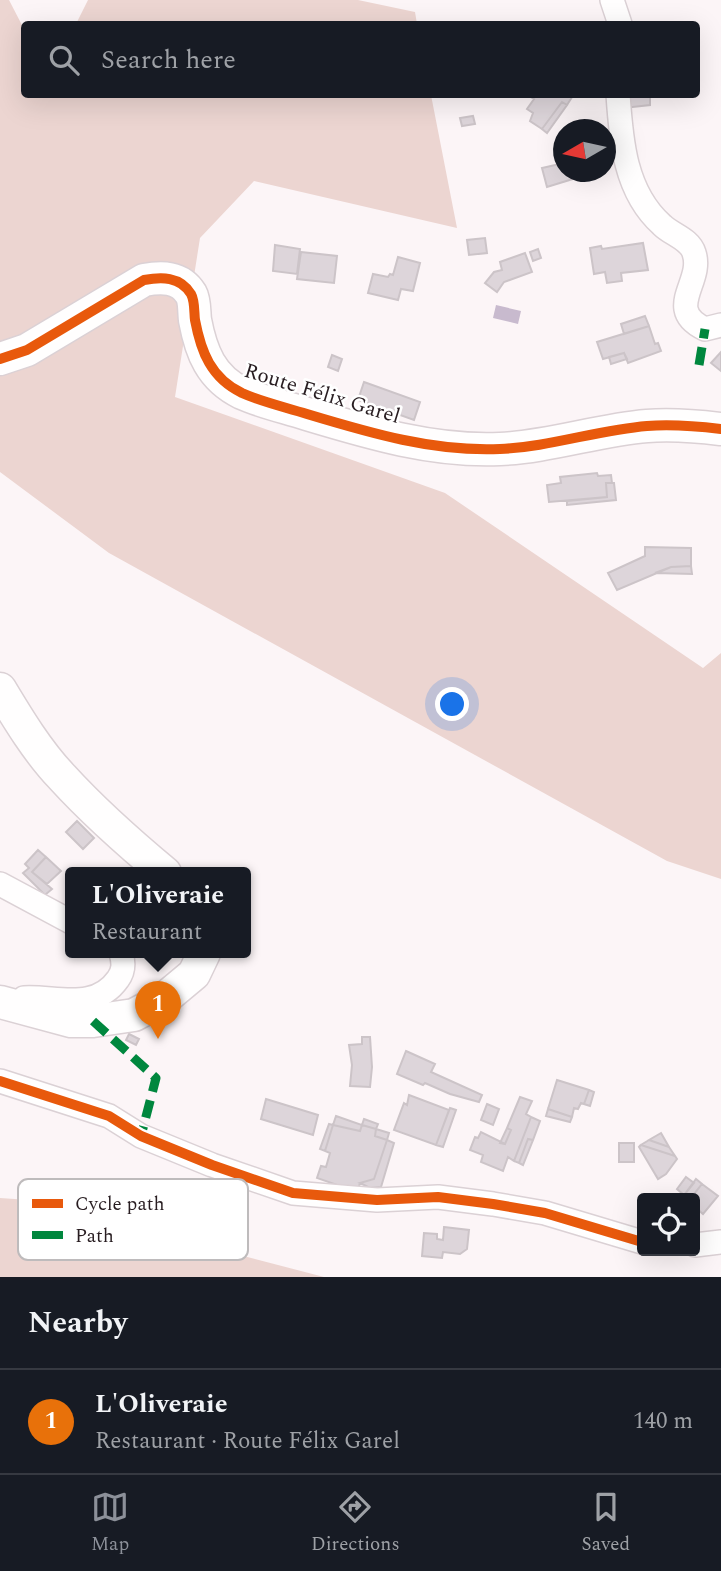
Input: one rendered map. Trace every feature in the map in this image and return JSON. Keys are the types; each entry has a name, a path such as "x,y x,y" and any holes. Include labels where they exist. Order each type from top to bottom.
{"street":[{"path":"612,0 620,21"},
{"path":"619,98 629,175 660,224 691,245 696,257 685,300 687,315 705,329 721,325"},
{"name":"Route Félix Garel","path":"0,359 27,350 144,280 163,276 178,282 191,295 198,337 214,373 226,383 257,399 339,423 438,447 499,449 646,426 690,425 721,429"},
{"path":"0,689 60,776 158,867"},
{"path":"0,884 65,919"},
{"path":"7,1004 25,997 66,1001 101,995 113,987 121,975 123,958"},
{"path":"7,1004 71,1021 134,1015 164,999 194,974 202,958"},
{"path":"0,1081 109,1116 141,1136 212,1165 293,1193 377,1200 438,1197 492,1204 545,1213 637,1241"},
{"path":"700,1244 721,1242"}],"shaded area":[{"path":"0,0 9,0 21,23 21,98 432,98 457,228 254,181 200,238 175,397 445,493 703,668 721,653 721,879 667,861 109,553 0,472"},
{"path":"88,0 358,0 415,12 416,21 78,21"},
{"path":"496,305 521,311 518,324 493,318"},
{"path":"0,1198 18,1199 18,1260 248,1260 248,1257 324,1277 0,1277"}],"building":[{"path":"571,98 567,105 562,102 542,129 530,121 533,113 527,109 534,99"},
{"path":"623,98 650,98 650,105 624,108"},
{"path":"562,102 567,105 557,119 553,119 553,125 547,133 542,129"},
{"path":"473,116 475,124 462,126 460,118"},
{"path":"553,166 553,182 563,182 547,187 542,168"},
{"path":"485,238 487,253 469,255 467,240"},
{"path":"643,243 648,270 621,273 622,281 607,283 605,272 594,274 590,248 601,246 602,249"},
{"path":"275,245 300,249 297,274 273,271"},
{"path":"538,249 541,258 533,261 530,252"},
{"path":"301,252 337,256 334,283 297,279"},
{"path":"525,253 532,272 504,282 497,292 485,283 494,272 502,270 500,262"},
{"path":"398,257 420,263 413,291 401,289 398,300 368,293 373,274 388,277 393,275"},
{"path":"645,316 649,326 624,334 621,324"},
{"path":"649,326 655,344 658,343 661,351 628,363 624,353 603,359 597,342"},
{"path":"721,352 721,371 711,363"},
{"path":"624,353 627,359 611,364 609,357"},
{"path":"332,355 342,359 338,371 328,367"},
{"path":"364,382 420,402 414,420 358,400"},
{"path":"597,473 598,476 611,475 612,483 606,483 607,497 549,502 547,485 561,483 560,477"},
{"path":"606,483 614,483 616,500 567,505 567,501 607,497"},
{"path":"645,547 691,548 691,566 671,567 617,590 608,573 645,556"},
{"path":"691,566 692,574 655,573 671,567"},
{"path":"77,821 94,838 83,849 66,832"},
{"path":"38,850 46,857 32,872 52,889 45,895 23,873 29,868 25,864"},
{"path":"46,857 61,871 47,884 32,872"},
{"path":"129,1034 139,1039 136,1045 126,1040"},
{"path":"362,1037 370,1037 370,1087 350,1086 352,1065 349,1045 362,1044"},
{"path":"406,1051 435,1064 431,1072 482,1095 479,1102 397,1074"},
{"path":"557,1080 589,1090 584,1104 581,1103 578,1109 574,1108 572,1117 548,1109"},
{"path":"589,1090 594,1092 590,1106 584,1104"},
{"path":"409,1095 449,1110 436,1145 394,1130 404,1103 407,1105"},
{"path":"520,1097 532,1101 526,1114 531,1117 514,1161 508,1157 503,1171 481,1162 483,1155 470,1150 475,1137 478,1138 481,1132 505,1144 511,1130 507,1128"},
{"path":"266,1099 318,1115 313,1135 261,1119"},
{"path":"487,1104 499,1109 493,1125 481,1120"},
{"path":"450,1108 456,1110 443,1147 436,1145"},
{"path":"548,1109 572,1117 570,1122 546,1116"},
{"path":"336,1116 362,1125 360,1131 333,1125"},
{"path":"531,1117 540,1121 533,1140 528,1139 519,1163 514,1161"},
{"path":"364,1119 378,1124 376,1129 362,1125"},
{"path":"329,1124 333,1125 325,1151 320,1149"},
{"path":"333,1125 360,1131 362,1125 376,1129 375,1136 387,1140 374,1179 360,1183 357,1192 317,1178 321,1166 326,1167 330,1153 325,1151"},
{"path":"507,1128 511,1130 505,1144 500,1143"},
{"path":"376,1129 389,1133 387,1140 375,1136"},
{"path":"661,1133 669,1147 649,1140"},
{"path":"528,1139 533,1140 523,1165 519,1163"},
{"path":"387,1140 394,1143 381,1187 370,1188 360,1183 374,1179"},
{"path":"649,1140 669,1147 675,1156 641,1145"},
{"path":"619,1143 634,1143 634,1162 619,1162"},
{"path":"641,1145 677,1159 666,1174 658,1179 639,1147"},
{"path":"686,1177 694,1183 686,1193 677,1189"},
{"path":"696,1179 702,1184 695,1193 686,1193"},
{"path":"702,1184 718,1196 703,1214 700,1211 700,1193 695,1193"},
{"path":"444,1227 469,1230 467,1249 460,1254 443,1252 442,1258 422,1256 424,1233 437,1234 437,1239 443,1240"}],"marked path":[{"path":"699,365 705,329"},
{"path":"93,1021 156,1078 141,1136"}],"cycle path":[{"path":"0,359 27,350 144,280 163,278 176,281 191,294 197,332 204,353 222,380 242,393 258,399 354,428 402,440 475,449 518,448 647,426 721,429"},
{"path":"0,1081 109,1116 141,1136 212,1165 293,1193 377,1200 438,1197 493,1204 545,1213 637,1241"}],"place":[{"name":"L'Oliveraie","path":"158,1039"}]}
